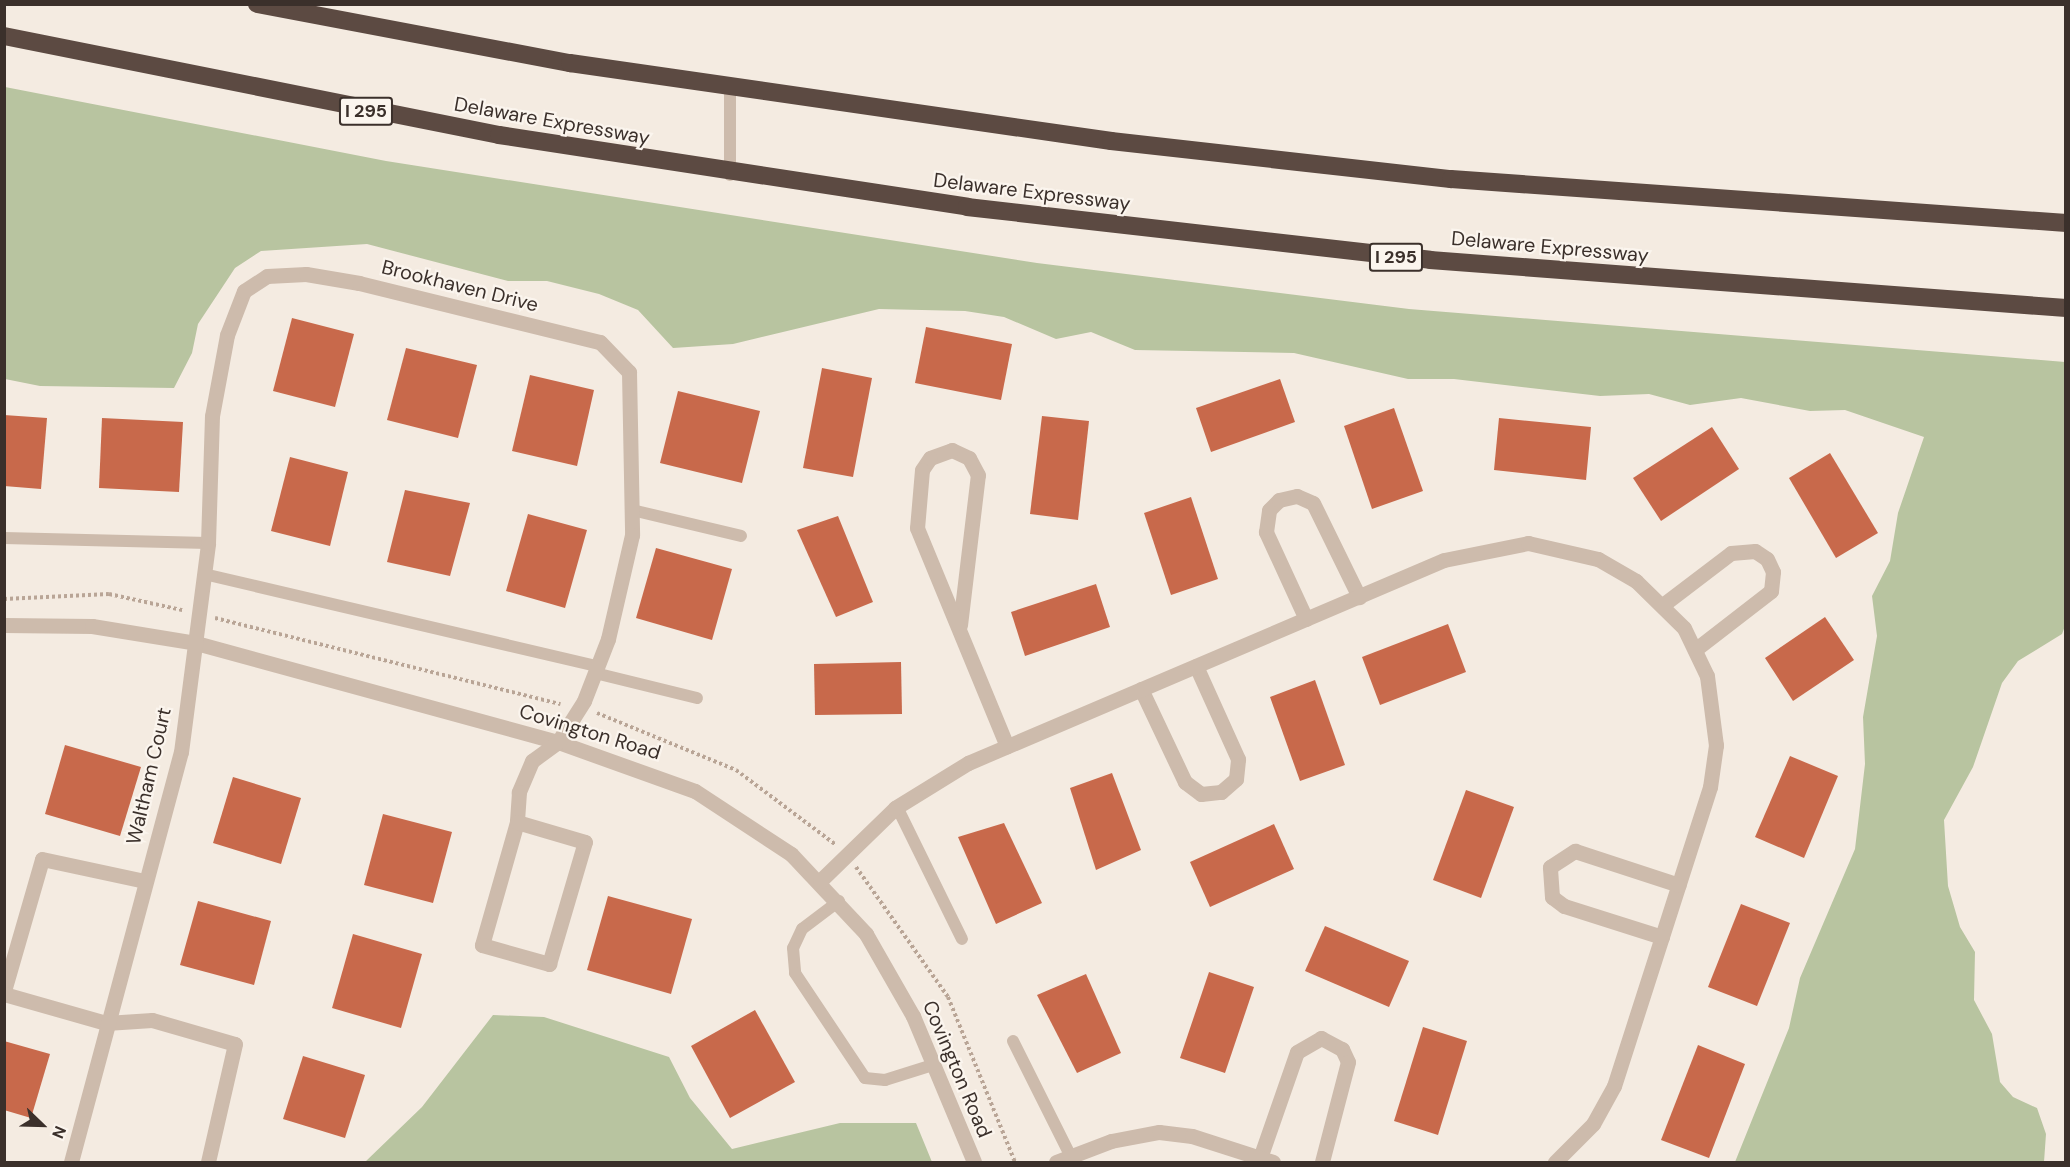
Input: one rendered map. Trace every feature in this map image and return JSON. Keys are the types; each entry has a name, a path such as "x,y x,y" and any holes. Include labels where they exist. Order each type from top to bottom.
{"highway":[{"path":"257,4 730,88 1318,166 2066,223"},
{"name":"Delaware Expressway","path":"4,36 341,106 730,175 1430,260 2066,308"}],"street":[{"name":"Brookhaven Drive","path":"196,643 208,543 212,416 227,335 244,291 267,276 306,274 359,283 600,342 629,372 632,535 596,670 558,742"},
{"path":"960,625 978,475 969,458 952,450 930,458 922,470 917,528 960,625 967,653 1007,746"},
{"path":"1306,619 1266,532 1269,510 1279,500 1297,496 1313,503 1359,597"},
{"path":"820,881 897,807 928,784 1007,746 1464,552 1528,543 1598,559 1664,604 1696,649 1707,676 1716,745 1710,787 1614,1086 1593,1124 1555,1162"},
{"path":"1664,604 1731,553 1755,551 1767,559 1773,572 1771,591 1696,649"},
{"name":"Covington Road","path":"4,625 92,626 196,643 558,742 695,791 762,832 820,881 839,901 892,973 974,1162"},
{"name":"Waltham Court","path":"71,1162 106,1023 181,752 196,643"},
{"path":"1142,688 1185,782 1201,794 1221,792 1236,779 1238,759 1196,666"},
{"path":"517,822 585,842 549,964 482,945 517,822 519,792 532,761 558,742"},
{"path":"1662,937 1564,906 1552,897 1550,867 1565,853 1582,852 1679,885"},
{"path":"145,881 42,859 4,993 106,1023 152,1020 235,1044 208,1162"},
{"path":"1063,1160 1111,1141 1159,1132 1267,1160 1297,1052 1321,1038 1342,1049 1348,1062 1322,1162"}],"lane":[{"path":"730,88 730,175"},
{"path":"632,510 741,536"},
{"path":"4,538 208,543"},
{"path":"204,574 596,670 697,698"},
{"path":"897,807 962,939"},
{"path":"839,901 801,929 793,948 795,973 865,1078 885,1080 933,1065"},
{"path":"1013,1041 1063,1160"}],"path":[{"path":"4,599 109,594 199,615 618,719 736,770 846,856 948,998 1015,1162"}],"green space":[{"path":"5,87 386,161 1037,263 1409,309 2065,362 2065,626 2062,634 2018,661 2002,683 1973,767 1944,820 1948,886 1960,927 1975,952 1974,1000 1992,1034 2000,1082 2013,1097 2037,1108 2046,1134 2044,1162 1735,1162 1789,1028 1800,978 1855,849 1865,764 1863,717 1877,636 1872,596 1890,561 1898,513 1924,437 1845,410 1810,411 1741,398 1690,405 1649,394 1600,396 1454,379 1408,379 1294,353 1135,350 1091,332 1056,339 1004,317 965,311 879,309 733,344 673,348 638,310 599,294 547,281 508,281 367,244 261,251 235,268 198,324 192,353 174,388 40,386 5,379"},
{"path":"493,1015 544,1017 669,1057 690,1098 732,1149 840,1123 916,1123 932,1162 365,1162 422,1107"}],"building":[{"path":"292,318 354,334 335,407 273,391"},
{"path":"926,327 1012,344 1001,400 915,383"},
{"path":"406,348 477,365 458,438 387,420"},
{"path":"822,368 872,378 853,477 803,468"},
{"path":"530,375 594,390 577,466 512,451"},
{"path":"1280,379 1295,422 1211,452 1196,408"},
{"path":"678,391 760,411 742,483 660,463"},
{"path":"1394,408 1423,491 1372,509 1344,426"},
{"path":"4,415 47,418 41,489 4,486"},
{"path":"1042,416 1089,421 1078,520 1030,514"},
{"path":"102,418 183,422 179,492 99,488"},
{"path":"1499,418 1591,427 1586,480 1494,470"},
{"path":"1712,427 1739,469 1661,521 1633,478"},
{"path":"1830,453 1878,533 1836,558 1789,478"},
{"path":"290,457 348,472 330,546 271,531"},
{"path":"405,490 470,503 450,576 387,562"},
{"path":"1191,497 1218,579 1171,595 1144,513"},
{"path":"528,514 587,530 565,608 506,591"},
{"path":"838,516 873,602 836,617 797,530"},
{"path":"656,548 732,569 712,640 636,618"},
{"path":"1096,584 1110,627 1025,656 1011,612"},
{"path":"1825,617 1854,660 1793,701 1765,658"},
{"path":"1448,624 1466,672 1380,705 1362,657"},
{"path":"901,662 902,714 815,715 814,664"},
{"path":"1315,680 1345,765 1300,781 1270,697"},
{"path":"65,745 141,767 120,836 45,814"},
{"path":"1790,756 1838,776 1804,858 1755,837"},
{"path":"1112,773 1141,850 1096,870 1070,788"},
{"path":"233,777 301,798 281,864 213,843"},
{"path":"1466,790 1514,807 1481,898 1433,880"},
{"path":"383,814 452,832 433,903 364,885"},
{"path":"1004,823 1042,903 996,924 958,837"},
{"path":"1274,824 1294,869 1210,907 1190,862"},
{"path":"608,896 692,919 671,994 587,970"},
{"path":"198,901 271,921 254,985 180,965"},
{"path":"1741,904 1790,923 1757,1006 1708,987"},
{"path":"1325,926 1409,961 1389,1007 1305,971"},
{"path":"353,934 422,954 401,1028 332,1008"},
{"path":"1209,972 1254,987 1225,1073 1180,1058"},
{"path":"1086,974 1121,1053 1077,1073 1037,995"},
{"path":"755,1010 795,1082 730,1118 691,1046"},
{"path":"1423,1027 1467,1041 1438,1135 1394,1121"},
{"path":"4,1041 50,1054 31,1118 4,1110"},
{"path":"1698,1045 1745,1064 1709,1158 1661,1140"},
{"path":"303,1056 365,1075 345,1138 283,1119"}]}
